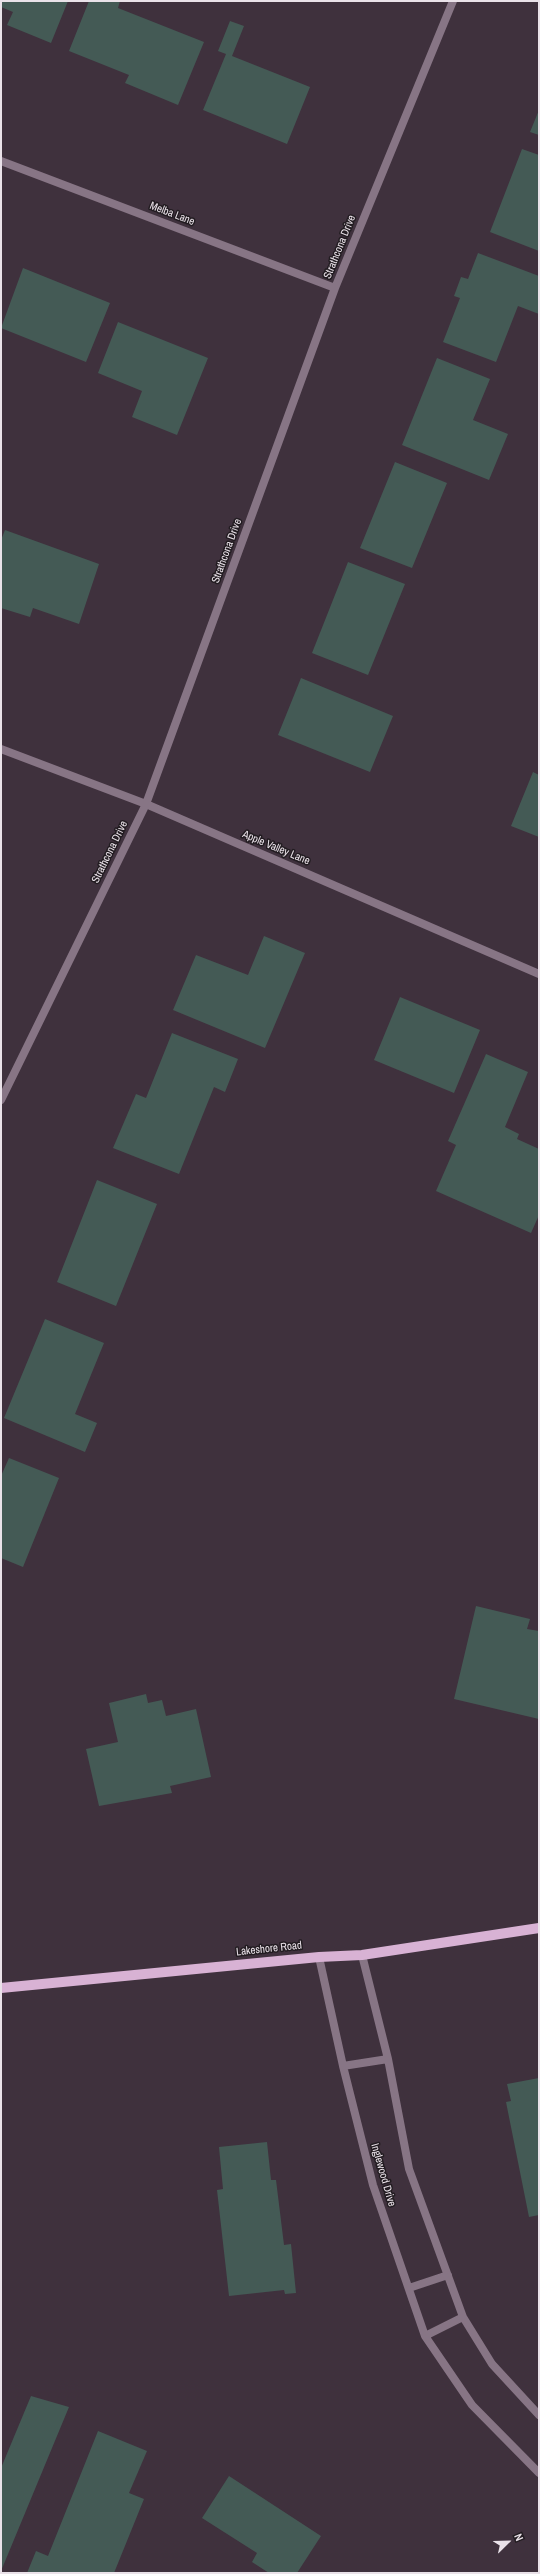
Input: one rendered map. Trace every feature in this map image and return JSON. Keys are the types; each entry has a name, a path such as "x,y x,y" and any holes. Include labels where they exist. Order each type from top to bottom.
{"main road":[{"name":"Lakeshore Road","path":"1,1988 319,1957 362,1955 539,1928"}],"street":[{"name":"Strathcona Drive","path":"1,1100 146,804 335,288 453,1"},
{"name":"Melba Lane","path":"1,161 335,288"},
{"name":"Apple Valley Lane","path":"1,749 146,804 539,974"},
{"path":"362,1955 388,2059 409,2169 463,2317 492,2364 539,2415"},
{"name":"Inglewood Drive","path":"319,1957 343,2066 373,2185 425,2336 472,2405 539,2473"},
{"path":"343,2066 388,2059"},
{"path":"409,2288 448,2275"},
{"path":"425,2336 463,2317"}],"building":[{"path":"1,1 68,1 51,43 7,25 13,12 1,7"},
{"path":"89,1 120,1 118,8 204,42 178,105 125,83 129,75 69,51"},
{"path":"230,21 244,26 232,56 310,87 287,144 203,110 226,54 218,51"},
{"path":"539,110 539,135 530,132"},
{"path":"522,149 539,155 539,251 490,232"},
{"path":"478,253 539,276 539,314 518,306 496,362 443,342 460,298 454,296 461,277 468,279"},
{"path":"23,268 110,303 86,362 1,328"},
{"path":"118,322 208,358 177,435 132,417 142,391 98,373"},
{"path":"437,358 490,379 473,420 508,434 489,480 402,445"},
{"path":"395,462 447,483 412,568 360,548"},
{"path":"5,530 99,564 79,624 33,608 30,617 1,608 1,540"},
{"path":"348,562 405,584 368,675 312,653"},
{"path":"301,678 393,716 370,772 278,735"},
{"path":"533,772 539,775 539,837 511,826"},
{"path":"264,936 305,953 265,1048 173,1010 196,955 248,975"},
{"path":"400,997 480,1030 454,1093 374,1060"},
{"path":"172,1033 238,1059 225,1092 214,1087 179,1174 113,1148 136,1094 146,1098"},
{"path":"486,1054 528,1072 505,1127 519,1134 517,1139 539,1149 539,1215 531,1233 436,1191 456,1145 448,1141"},
{"path":"97,1180 157,1204 116,1306 57,1282"},
{"path":"45,1319 104,1343 75,1414 97,1423 85,1452 4,1418"},
{"path":"9,1458 59,1478 23,1567 1,1558 1,1476"},
{"path":"476,1606 530,1619 527,1629 539,1631 539,1719 454,1699"},
{"path":"146,1694 148,1703 162,1700 166,1716 196,1709 211,1777 170,1786 172,1793 99,1806 86,1749 118,1742 109,1703"},
{"path":"539,2078 539,2215 529,2217 506,2102 511,2101 507,2084"},
{"path":"267,2142 271,2180 276,2180 284,2245 291,2244 296,2293 285,2294 284,2290 229,2296 217,2190 223,2189 219,2147"},
{"path":"31,2396 69,2407 1,2571 1,2468"},
{"path":"98,2431 147,2451 129,2493 144,2499 114,2573 27,2573 36,2551 48,2556"},
{"path":"229,2476 321,2536 297,2573 269,2573 252,2562 257,2553 202,2518"}]}
